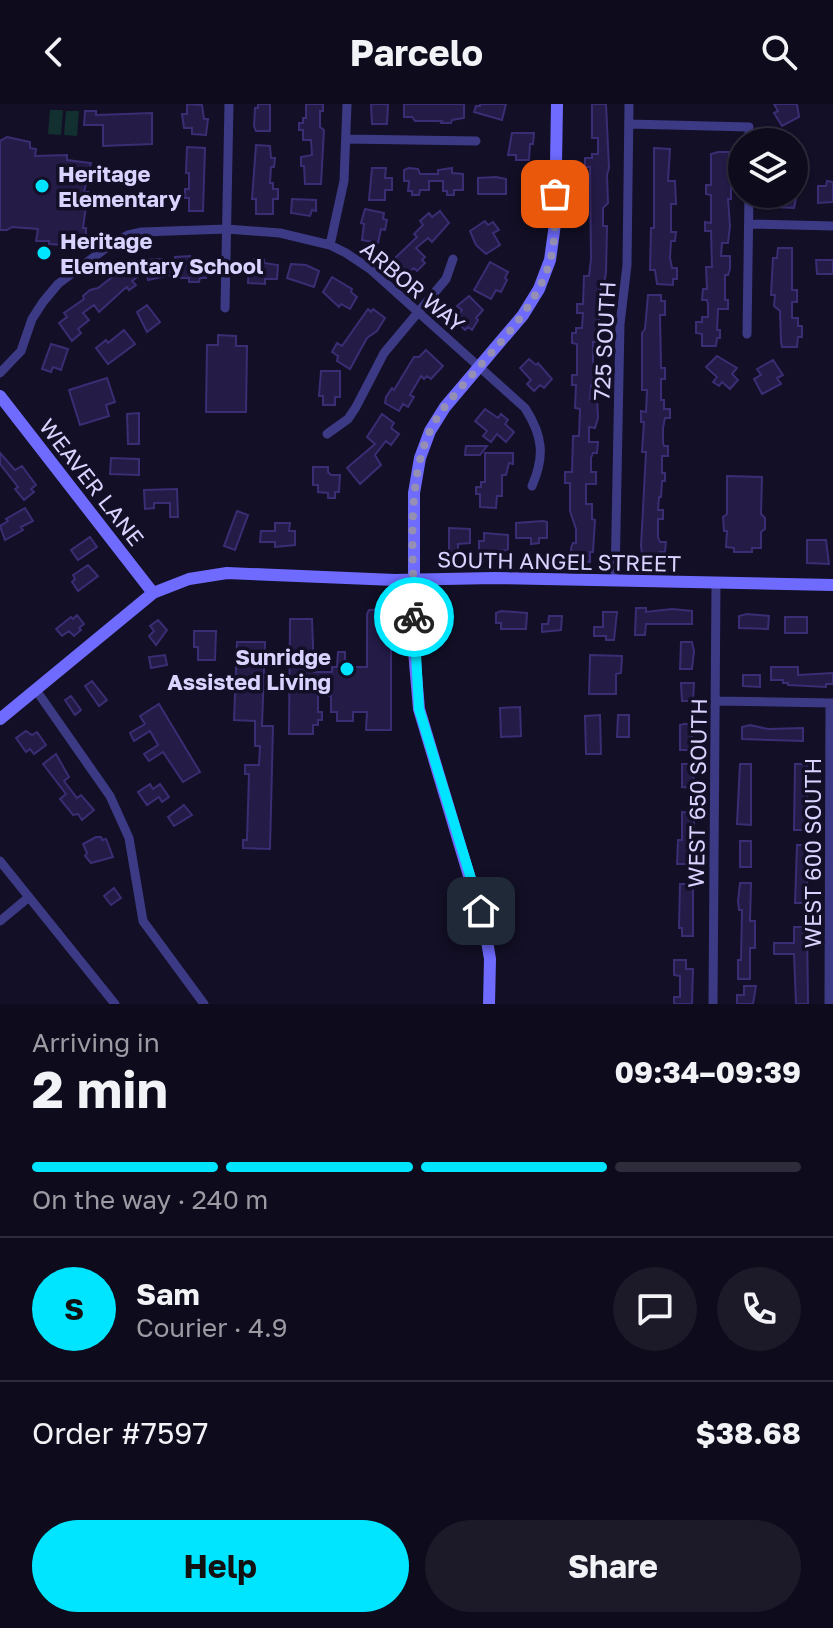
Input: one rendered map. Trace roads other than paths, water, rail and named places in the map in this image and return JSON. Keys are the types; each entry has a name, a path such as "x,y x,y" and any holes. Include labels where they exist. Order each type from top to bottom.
{"main road":[{"path":"489,1004 490,959 485,929 419,709 414,651 414,493 420,458 430,431 445,407 523,315 539,289 550,260 555,224 557,104"},
{"name":"WEAVER LANE","path":"0,396 153,593"},
{"name":"SOUTH ANGEL STREET","path":"0,719 153,593 189,579 227,573 833,585"}],"street":[{"path":"225,308 229,104"},
{"path":"330,245 342,198 347,104"},
{"name":"725 SOUTH","path":"615,580 620,324 627,265 629,104"},
{"path":"629,124 749,128"},
{"path":"346,139 476,141"},
{"path":"747,334 749,208"},
{"path":"749,224 833,226"},
{"name":"ARBOR WAY","path":"0,373 21,351 32,319 58,284 128,235 227,229 280,233 330,245 370,269 525,408 536,425 541,449 539,469 532,486"},
{"path":"327,434 348,419 384,353 446,279 453,259"},
{"name":"WEST 650 SOUTH","path":"713,1004 716,583"},
{"path":"36,690 110,796 129,838 143,921 199,1002"},
{"path":"716,701 832,703"},
{"name":"WEST 600 SOUTH","path":"829,1004 832,703"},
{"path":"0,861 115,1004"},
{"path":"0,921 29,897"}],"place":[{"name":"Heritage Elementary","path":"42,186"},
{"name":"Heritage Elementary School","path":"44,253"},
{"name":"Sunridge Assisted Living","path":"347,669"}]}
